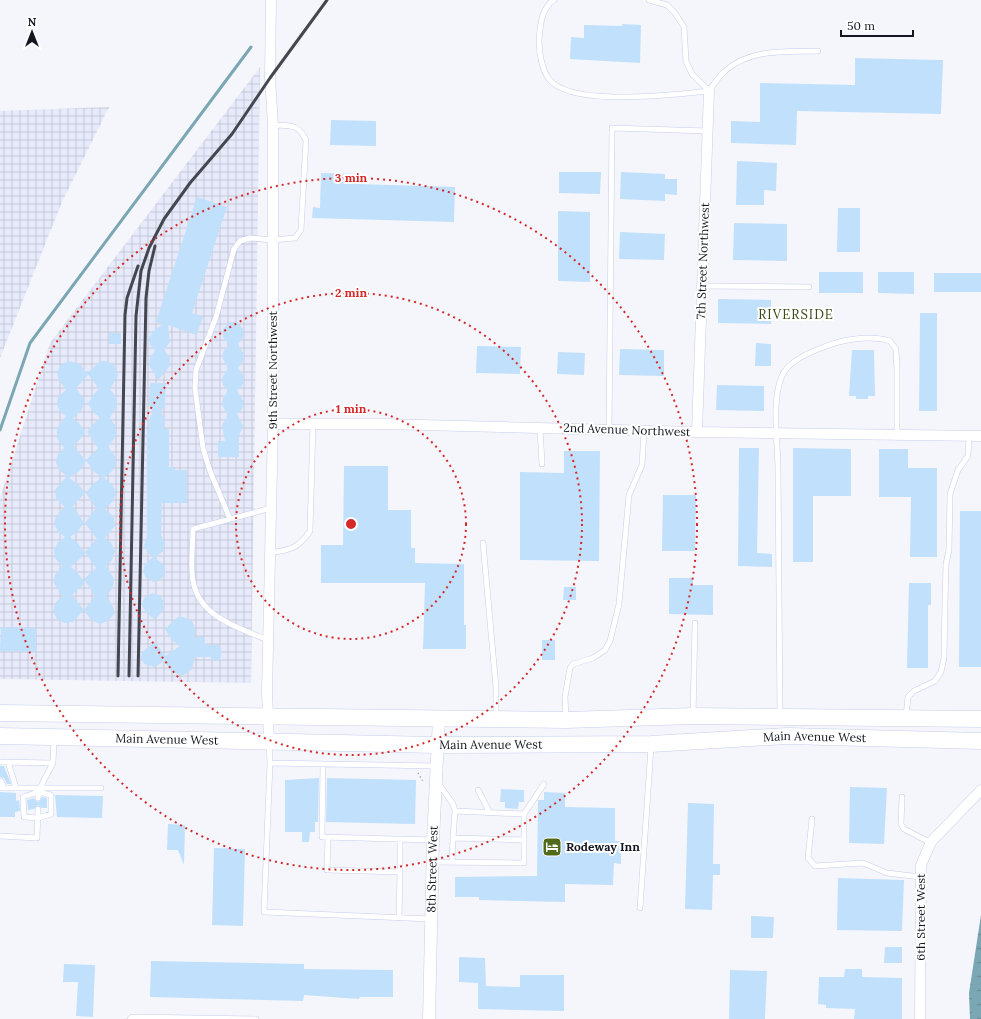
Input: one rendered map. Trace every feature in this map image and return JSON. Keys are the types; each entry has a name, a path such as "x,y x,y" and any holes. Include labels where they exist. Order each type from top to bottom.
{"main road":[{"name":"Main Avenue West","path":"0,712 496,720 566,720 693,716 981,719"},
{"name":"Main Avenue West","path":"0,736 437,745 651,744 787,736 981,741"}],"street":[{"name":"9th Street Northwest","path":"269,741 269,553 273,424 273,126 270,78 271,0"},
{"name":"7th Street Northwest","path":"697,432 709,91"},
{"name":"2nd Avenue Northwest","path":"273,424 981,436"},
{"name":"8th Street West","path":"430,1019 432,862 439,719"},
{"name":"6th Street West","path":"920,1019 921,865 931,843 981,790"}],"lane":[{"path":"554,0 543,13 539,42 544,71 550,80 565,90 611,97 709,91 724,71 746,58 762,54 818,51"},
{"path":"649,0 667,5 675,13 684,27 686,61 692,74 709,91"},
{"path":"230,519 210,471 203,448 195,388 196,370 216,317 234,249 240,241 250,238 272,240 295,238 301,230 306,140 300,130 293,126 273,126"},
{"path":"609,430 612,128 708,131"},
{"path":"703,286 809,287"},
{"path":"780,717 778,470 776,433 778,397 782,375 800,356 836,342 879,338 890,341 896,349 897,435"},
{"path":"269,553 291,549 302,542 310,531 313,424"},
{"path":"540,428 542,464"},
{"path":"566,720 565,697 572,664 593,658 605,650 610,641 619,604 629,495 642,462 644,431"},
{"path":"906,718 908,697 914,691 935,681 941,672 944,658 944,616 950,494 958,470 968,456 969,436"},
{"path":"268,640 223,622 198,598 192,580 192,529 271,508"},
{"path":"483,544 496,688 496,720"},
{"path":"693,716 695,623"},
{"path":"39,793 53,763 55,737"},
{"path":"269,741 270,763 264,912 431,919"},
{"path":"640,908 651,744"},
{"path":"0,762 53,763"},
{"path":"8,762 16,788"},
{"path":"270,763 436,766"},
{"path":"323,765 322,837 433,840"},
{"path":"436,780 451,800 455,811 452,862"},
{"path":"1,781 2,788 16,788 39,793 52,795 51,814 38,818 24,817 23,797 39,793 101,788"},
{"path":"432,862 524,863 524,814 544,784"},
{"path":"478,790 490,813"},
{"path":"902,798 901,824 904,829 931,843"},
{"path":"0,836 37,838 38,809"},
{"path":"455,811 524,814"},
{"path":"812,819 808,858 815,866 863,863 886,873 921,877"},
{"path":"328,837 327,870 400,872"},
{"path":"453,838 524,840"},
{"path":"399,918 400,839"},
{"path":"130,1019 132,1017 256,1019"}],"shaded area":[{"path":"260,67 251,683 0,679 0,498 50,343"},
{"path":"109,107 62,202 0,358 0,111"}],"water":[{"path":"981,915 981,1019 970,1019 969,993"}],"building":[{"path":"622,24 641,25 640,63 570,59 571,37 584,38 584,25 622,26"},
{"path":"855,58 943,60 941,114 797,111 796,145 731,143 731,121 760,122 760,83 855,85"},
{"path":"331,120 376,121 376,146 330,145"},
{"path":"737,161 777,163 776,191 764,190 764,205 736,205"},
{"path":"559,172 601,172 600,194 559,193"},
{"path":"621,172 665,174 665,179 677,179 677,195 665,194 665,201 620,199"},
{"path":"321,173 358,174 357,184 455,187 454,222 312,218 313,207 320,208"},
{"path":"197,197 227,207 192,313 203,317 198,331 196,335 168,325 170,342 164,350 170,358 170,366 158,380 149,365 150,358 155,351 150,344 149,338 152,332 163,324 156,322"},
{"path":"838,208 860,208 860,252 837,252"},
{"path":"558,211 590,212 590,282 558,281"},
{"path":"734,223 787,224 787,261 733,260"},
{"path":"620,232 665,234 664,260 619,259"},
{"path":"819,272 863,272 863,293 819,293"},
{"path":"878,272 914,272 914,294 878,293"},
{"path":"934,273 981,273 981,292 934,292"},
{"path":"718,299 771,300 771,324 718,323"},
{"path":"920,313 937,313 937,411 919,411"},
{"path":"230,322 238,322 244,331 243,337 238,344 244,355 243,361 238,368 243,375 244,383 237,391 244,402 242,409 237,414 243,426 239,436 239,457 218,457 218,441 225,441 222,425 228,415 222,405 223,398 228,391 223,385 222,378 228,368 222,357 224,350 229,345 223,337 223,329"},
{"path":"109,333 121,333 121,344 109,344"},
{"path":"756,343 771,344 771,366 755,366"},
{"path":"477,346 521,347 520,374 476,373"},
{"path":"620,349 664,350 664,376 619,375"},
{"path":"852,350 874,350 875,396 868,396 868,399 856,399 856,396 849,396"},
{"path":"558,352 585,353 584,375 557,374"},
{"path":"69,361 80,364 88,375 76,388 85,401 81,411 73,418 86,432 74,446 86,461 79,471 69,478 78,484 85,493 73,506 84,523 77,532 70,537 77,542 85,554 71,567 77,572 85,583 72,595 84,610 73,622 65,623 57,619 53,611 56,602 62,596 54,583 55,575 62,566 55,558 54,550 58,542 65,537 58,532 54,523 57,515 65,507 56,499 55,490 67,476 60,471 56,463 58,454 64,448 57,438 57,429 66,416 60,412 57,405 58,397 66,390 59,380 57,372 61,364"},
{"path":"101,361 106,361 114,365 118,376 110,389 116,397 117,405 110,418 116,427 116,436 108,447 115,456 116,464 112,471 104,478 112,484 116,492 113,501 105,509 114,517 115,526 105,538 111,543 115,551 112,560 106,566 114,579 113,587 107,596 114,609 114,614 108,621 100,624 91,620 84,610 95,596 84,579 96,568 85,552 97,539 85,523 96,508 86,493 93,484 102,477 93,471 86,460 98,448 87,432 94,423 101,418 94,413 88,404 93,395 99,389 87,373"},
{"path":"150,383 166,383 165,405 161,412 165,420 164,429 169,429 169,467 175,467 175,470 187,470 187,503 162,503 161,535 165,543 163,551 155,558 164,565 165,572 162,578 154,582 146,578 143,571 145,564 153,557 147,552 144,546 147,536 147,429 149,429 150,417 153,412 149,405"},
{"path":"717,385 764,386 764,411 716,410"},
{"path":"739,448 759,448 757,553 772,554 772,567 738,566"},
{"path":"793,448 851,449 851,496 813,496 813,562 793,562"},
{"path":"879,449 908,449 908,468 937,468 937,557 910,557 911,497 879,497"},
{"path":"564,451 600,451 599,561 520,560 520,472 564,473"},
{"path":"344,466 388,466 388,510 411,510 411,548 415,548 415,563 464,564 464,625 466,625 466,649 423,649 425,583 321,583 321,545 343,545"},
{"path":"663,495 696,495 695,551 662,551"},
{"path":"960,511 981,511 981,667 959,667"},
{"path":"669,578 693,578 693,585 713,585 713,615 669,614"},
{"path":"909,583 931,583 931,605 928,605 928,668 907,668"},
{"path":"564,587 576,587 576,600 563,600"},
{"path":"153,593 161,597 164,603 163,610 155,620 146,612 142,605 144,598"},
{"path":"178,617 183,617 192,621 195,628 195,637 205,637 205,645 219,645 221,650 221,660 211,660 211,657 195,657 192,669 184,675 171,671 164,661 155,667 144,664 141,658 142,652 155,642 165,656 180,646 172,640 165,629"},
{"path":"1,627 36,628 36,652 0,651"},
{"path":"542,640 555,640 555,660 542,660"},
{"path":"0,766 4,766 11,784 7,784 4,778 0,777"},
{"path":"319,778 318,822 315,822 315,832 310,832 309,842 302,842 302,832 285,832 285,780"},
{"path":"327,778 416,780 415,824 326,822"},
{"path":"850,787 887,788 884,844 849,843"},
{"path":"501,789 524,790 524,802 519,802 518,809 505,808 505,802 500,802"},
{"path":"0,792 16,793 16,801 19,800 20,811 15,812 15,817 0,817"},
{"path":"544,792 565,793 565,807 615,808 615,841 621,841 621,864 614,863 613,885 565,884 565,902 479,900 479,897 455,897 455,877 537,876 538,800 544,800"},
{"path":"55,795 103,796 102,818 57,817"},
{"path":"42,797 47,798 47,808 42,808 38,805 34,809 28,810 27,800 34,798 39,802"},
{"path":"688,803 714,804 713,864 720,864 720,875 713,875 712,910 685,909"},
{"path":"168,824 185,825 184,865 178,850 167,850"},
{"path":"214,848 245,849 243,926 212,925"},
{"path":"838,878 904,880 902,931 837,930"},
{"path":"751,916 774,917 773,938 751,938"},
{"path":"885,947 902,947 902,963 884,963"},
{"path":"459,957 485,958 486,986 520,987 520,975 564,975 564,1011 478,1009 478,983 459,982"},
{"path":"151,961 304,964 304,969 393,970 393,997 360,997 359,999 304,995 303,1001 150,997"},
{"path":"64,964 95,965 93,1017 76,1016 78,982 63,982"},
{"path":"845,969 862,969 862,977 902,978 902,1019 854,1019 855,1009 826,1008 826,1005 818,1004 819,977 844,977"},
{"path":"730,970 767,971 765,1019 729,1019"}],"waterway":[{"path":"0,430 30,343 251,47"}],"railway":[{"path":"129,676 136,316 141,271 149,248 164,219 190,183 232,134 270,78 327,0"},
{"path":"138,676 146,298 149,271 155,246"},
{"path":"118,676 125,315 127,298 138,266"}],"place":[{"name":"Rodeway Inn","path":"552,847"}],"district":[{"name":"RIVERSIDE","path":"796,314"}]}
